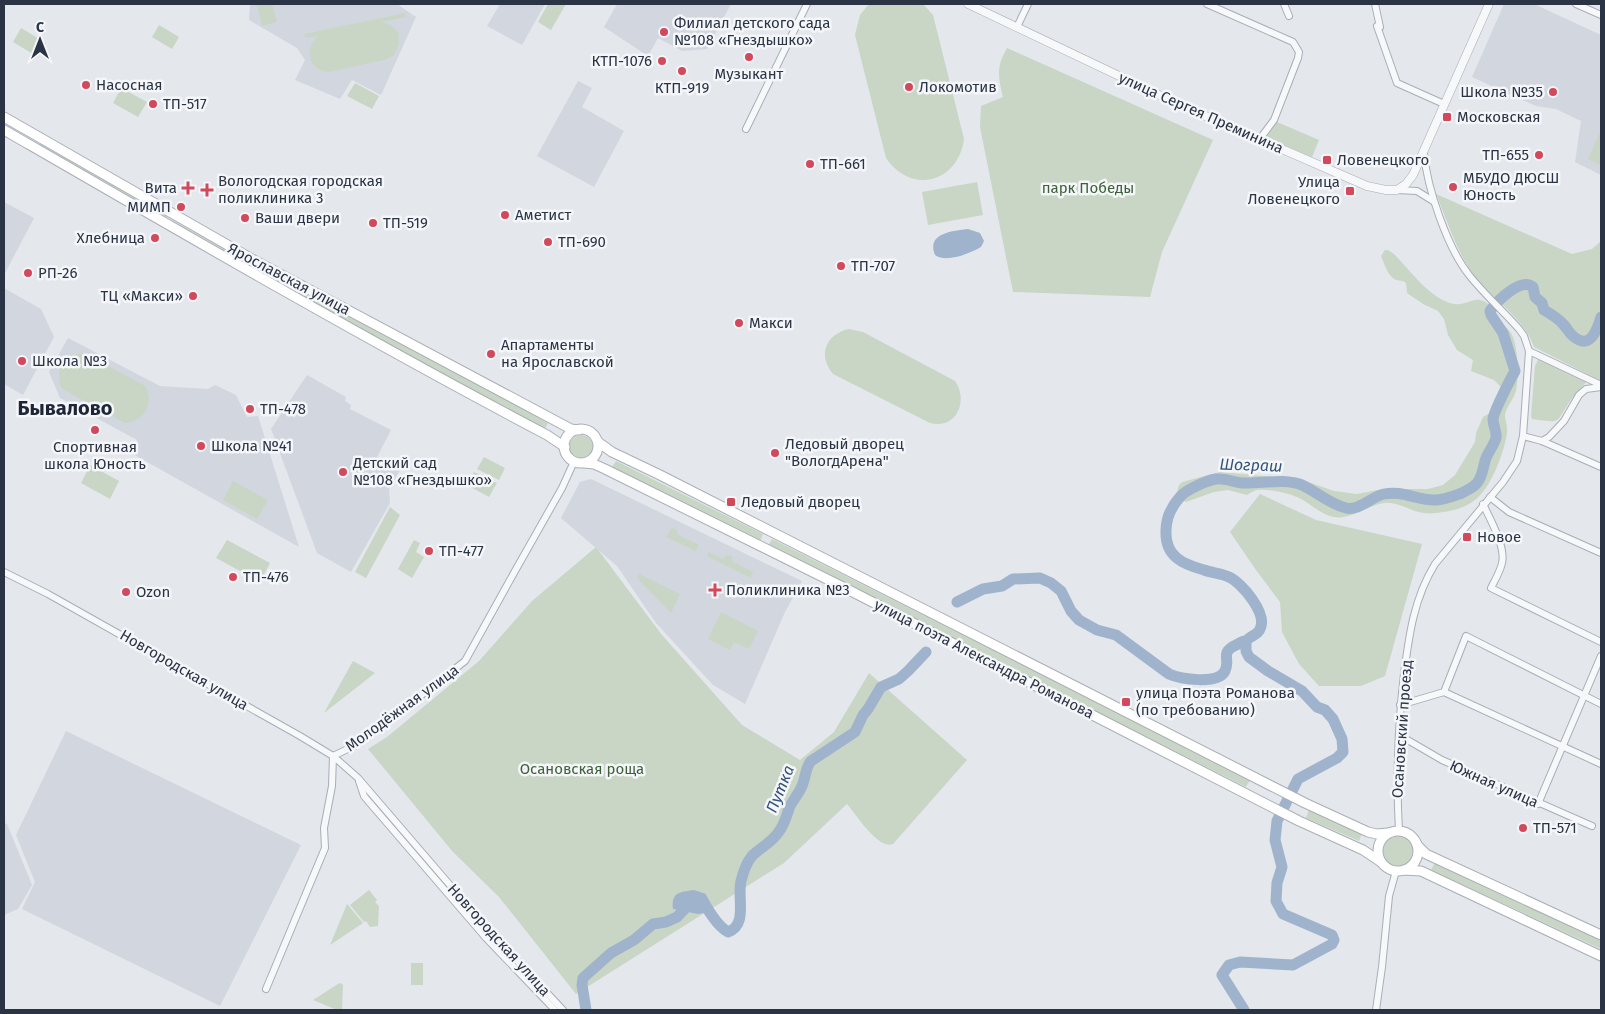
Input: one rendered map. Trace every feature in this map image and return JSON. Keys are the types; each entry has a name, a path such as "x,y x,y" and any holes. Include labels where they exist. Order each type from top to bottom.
{"main road":[{"name":"Ярославская улица","path":"4,117 252,260 571,429 579,430"},
{"name":"Ярославская улица","path":"4,130 340,324 547,435 565,447"},
{"path":"579,430 586,430 592,433 598,442 598,450 594,457 585,462 577,462 570,459 566,452 566,440 570,435 579,430"},
{"name":"улица поэта Александра Романова","path":"598,442 612,452 1254,778 1368,832 1388,834"},
{"name":"улица поэта Александра Романова","path":"585,462 605,469 848,588 1299,821 1363,850 1381,862"},
{"path":"1601,936 1426,854 1411,835 1399,831 1388,834 1380,841 1378,855 1386,867 1400,871 1421,871 1601,956"},
{"path":"1400,871 1415,862 1418,853 1417,845"}],"street":[{"path":"746,129 807,4"},
{"name":"улица Сергея Преминина","path":"968,4 1259,140 1367,186 1397,190"},
{"path":"1017,27 1028,4"},
{"path":"1207,4 1293,42 1298,49 1298,58 1274,120 1259,140"},
{"path":"1284,4 1289,16"},
{"path":"1375,4 1379,27 1397,83 1444,104"},
{"path":"1397,190 1406,184 1413,175 1424,153 1489,4"},
{"path":"1576,4 1601,15"},
{"path":"1424,153 1428,184 1434,202 1454,251 1470,276 1502,309 1524,336 1529,351 1601,386"},
{"path":"1397,190 1417,191 1434,202"},
{"name":"Осановский проезд","path":"1399,831 1397,794 1400,705 1415,608 1426,578 1444,551 1503,482 1517,461 1523,436 1529,351"},
{"path":"1542,441 1549,437 1564,422 1580,395 1586,389 1601,386"},
{"path":"1523,436 1542,441 1601,467"},
{"name":"Молодёжная улица","path":"266,988 325,848 324,828 332,786 333,756 354,746 368,736 465,661 562,488 572,466"},
{"path":"1490,497 1509,512 1601,553"},
{"path":"1483,504 1503,554 1503,563 1491,588 1601,642"},
{"name":"Новгородская улица","path":"4,572 150,650 333,756 358,778 492,934 563,1010"},
{"path":"1444,692 1466,636 1601,704"},
{"path":"1538,804 1601,656"},
{"path":"1400,705 1444,692 1601,764"},
{"name":"Южная улица","path":"1399,735 1442,760 1538,804 1592,826"},
{"name":"Новгородская улица","path":"358,778 364,796 369,802 486,938 554,1010"},
{"path":"1376,1010 1389,896 1400,871"}],"shaded area":[{"path":"250,4 397,4 416,17 381,95 352,80 340,99 295,80 305,60 297,48 249,20"},
{"path":"500,4 545,4 522,45 487,26"},
{"name":"Филиал детского сада №108 «Гнездышко»","path":"617,4 731,4 707,49 682,51 658,38 648,56 604,27"},
{"name":"Школа №35","path":"1504,4 1534,4 1601,35 1601,175 1575,162 1581,121 1556,109 1536,106 1472,77"},
{"path":"578,81 592,88 582,107 624,131 594,187 537,156"},
{"path":"4,202 34,218 5,273 4,273"},
{"name":"Школа №3","path":"4,288 41,309 54,337 23,395 4,384"},
{"name":"Школа №41","path":"68,338 160,386 208,389 215,385 236,395 247,417 258,416 299,547 131,453 137,440 60,398 49,372"},
{"name":"Детский сад №108 «Гнездышко»","path":"307,375 346,397 345,401 351,405 350,409 391,430 377,457 400,470 389,489 390,503 351,572 317,553 271,429"},
{"name":"Поликлиника №3","path":"591,479 802,581 785,612 745,704 713,685 656,623 617,566 561,518 580,482"},
{"path":"66,731 301,845 220,1006 22,909 35,882 16,835"},
{"path":"4,823 7,824 32,885 18,909 4,915"}],"green space":[{"path":"257,4 272,4 277,22 262,26"},
{"path":"548,4 566,4 551,30 538,22"},
{"name":"Локомотив","path":"869,4 923,4 933,15 964,139 960,154 953,166 943,174 932,179 920,180 908,177 896,170 886,158 855,35 860,15"},
{"path":"405,13 406,17 381,22 391,25 398,33 399,44 394,55 384,60 328,72 321,70 312,63 310,58 311,47 318,36 305,38 304,34"},
{"path":"159,25 179,37 172,49 152,37"},
{"path":"21,28 46,43 38,57 13,42"},
{"name":"парк Победы","path":"1007,48 1213,140 1162,252 1150,297 1013,292 980,127 981,106 1003,97 999,72 1001,61"},
{"path":"355,83 379,96 372,109 347,96"},
{"path":"121,88 147,102 138,117 113,103"},
{"path":"1277,122 1319,140 1312,157 1265,137"},
{"path":"1601,130 1601,165 1588,159"},
{"path":"41,142 167,217 164,222 38,147"},
{"path":"977,182 983,215 928,225 922,192"},
{"path":"1436,194 1572,254 1592,249 1601,241 1601,381 1534,347 1523,327 1481,283 1467,265"},
{"path":"172,220 291,287 288,291 170,225"},
{"path":"1385,250 1394,254 1437,297 1454,304 1473,300 1482,300 1487,303 1492,308 1496,317 1509,330 1514,340 1517,378 1516,391 1508,406 1505,417 1507,433 1500,460 1481,494 1468,505 1447,511 1424,513 1384,503 1340,517 1325,514 1296,497 1268,490 1257,490 1247,495 1228,490 1214,492 1186,502 1181,499 1178,490 1182,482 1220,472 1297,478 1334,491 1357,494 1383,489 1428,489 1443,485 1455,475 1475,442 1476,433 1483,417 1495,410 1501,396 1501,387 1494,380 1471,371 1473,360 1457,350 1448,335 1444,319 1438,311 1407,293 1406,283 1394,279 1389,274 1381,256"},
{"path":"296,289 435,361 548,423 544,431 294,293"},
{"path":"849,329 863,332 955,381 961,397 958,412 947,422 939,424 930,423 833,374 826,360 826,346 835,335"},
{"path":"84,353 145,386 149,398 148,404 146,410 138,419 125,423 64,390 60,385 59,372 61,366 65,360"},
{"path":"1538,360 1586,382 1557,420 1532,419 1531,416 1535,366"},
{"path":"581,435 590,438 593,447 590,456 581,459 572,456 569,447 572,438"},
{"path":"484,457 505,468 499,480 477,469"},
{"path":"616,461 763,534 760,541 612,467"},
{"path":"90,465 119,481 110,499 81,483"},
{"path":"474,472 497,483 489,497 467,485"},
{"path":"233,481 268,500 257,519 223,500"},
{"path":"1260,494 1316,520 1422,544 1385,676 1361,686 1319,686 1299,664 1282,632 1280,602 1230,532"},
{"path":"390,507 400,515 366,578 355,572"},
{"path":"672,528 676,529 678,535 699,545 696,551 666,537"},
{"path":"772,539 1250,780 1246,787 768,546"},
{"path":"227,540 270,563 260,582 216,558"},
{"path":"414,540 420,543 416,552 424,557 412,578 398,569"},
{"name":"Осановская роща","path":"596,547 662,635 742,725 800,760 834,732 869,673 967,760 893,844 881,842 874,837 847,804 784,863 576,994 499,897 453,852 368,749 387,737 479,661 532,601"},
{"path":"709,552 723,559 725,556 730,555 733,562 753,572 751,578 707,556"},
{"path":"639,574 680,594 671,613 637,578"},
{"path":"721,612 758,631 749,649 734,642 730,650 708,639"},
{"path":"353,661 375,673 324,713"},
{"path":"1309,810 1362,833 1359,841 1306,818"},
{"path":"1398,836 1408,841 1413,851 1408,861 1398,866 1388,861 1383,851 1388,841"},
{"path":"1435,862 1601,939 1601,949 1431,870"},
{"path":"369,890 379,906 378,926 370,927 350,905"},
{"path":"347,904 363,923 330,945"},
{"path":"411,963 423,963 423,985 411,985"},
{"path":"341,983 343,985 342,1010 337,1010 313,1000 338,984"}],"water":[{"path":"968,229 980,233 984,241 981,247 964,255 951,258 935,255 934,242 938,238 949,232"},
{"path":"694,890 706,894 707,907 704,913 698,914 673,909 673,899 675,896 681,892"}],"waterway":[{"name":"Шограш","path":"1244,1010 1222,975 1229,965 1240,962 1293,965 1332,944 1334,940 1332,935 1283,914 1276,901 1277,883 1282,867 1275,840 1277,821 1298,779 1337,758 1343,752 1342,739 1333,719 1325,710 1317,707 1302,691 1268,671 1249,657 1246,651 1246,641 1259,631 1261,623 1257,608 1247,592 1229,577 1189,565 1176,558 1172,553 1166,540 1166,531 1168,517 1174,505 1187,491 1202,483 1216,479 1242,483 1295,483 1308,488 1334,504 1346,508 1356,508 1374,498 1391,493 1430,500 1446,499 1462,493 1474,486 1481,477 1486,458 1496,438 1493,421 1494,415 1515,371 1503,333 1491,315 1490,311 1493,307 1516,288 1528,285 1533,287 1535,297 1542,303 1544,310 1559,320 1573,336 1584,341 1588,340 1595,333 1601,317"},
{"name":"Путка","path":"957,602 983,589 1002,586 1013,579 1040,578 1051,583 1061,591 1071,611 1079,620 1097,630 1116,635 1169,674 1181,678 1198,680 1215,678 1221,675 1225,671 1228,651 1241,642 1246,641"},
{"name":"Путка","path":"586,1010 582,985 583,978 611,953 634,940 653,924 666,922 677,917 695,898 702,899 720,926 728,932 734,928 740,917 740,888 746,865 752,856 774,838 782,827 790,806 802,786 811,761 855,732 863,715 881,687 899,679 926,652"}],"place":[{"name":"Филиал детского сада №108 «Гнездышко»","path":"664,32"},
{"name":"Музыкант","path":"749,57"},
{"name":"КТП-1076","path":"662,61"},
{"name":"КТП-919","path":"682,71"},
{"name":"Насосная","path":"86,85"},
{"name":"Локомотив","path":"909,87"},
{"name":"Школа №35","path":"1553,92"},
{"name":"ТП-517","path":"153,104"},
{"name":"Московская","path":"1447,117"},
{"name":"ТП-655","path":"1539,155"},
{"name":"Ловенецкого","path":"1327,160"},
{"name":"ТП-661","path":"810,164"},
{"name":"МБУДО ДЮСШ Юность","path":"1453,187"},
{"name":"Вита","path":"188,188"},
{"name":"Вологодская городская поликлиника 3","path":"207,190"},
{"name":"Улица Ловенецкого","path":"1350,191"},
{"name":"МИМП","path":"181,207"},
{"name":"Аметист","path":"505,215"},
{"name":"Ваши двери","path":"245,218"},
{"name":"ТП-519","path":"373,223"},
{"name":"Хлебница","path":"155,238"},
{"name":"ТП-690","path":"548,242"},
{"name":"ТП-707","path":"841,266"},
{"name":"РП-26","path":"28,273"},
{"name":"ТЦ «Макси»","path":"193,296"},
{"name":"Макси","path":"739,323"},
{"name":"Апартаменты на Ярославской","path":"491,354"},
{"name":"Школа №3","path":"22,361"},
{"name":"ТП-478","path":"250,409"},
{"name":"Спортивная школа Юность","path":"95,430"},
{"name":"Школа №41","path":"201,446"},
{"name":"Ледовый дворец \"ВологдАрена\"","path":"775,453"},
{"name":"Детский сад №108 «Гнездышко»","path":"343,472"},
{"name":"Ледовый дворец","path":"731,502"},
{"name":"Новое","path":"1467,537"},
{"name":"ТП-477","path":"429,551"},
{"name":"ТП-476","path":"233,577"},
{"name":"Поликлиника №3","path":"715,590"},
{"name":"Ozon","path":"126,592"},
{"name":"улица Поэта Романова (по требованию)","path":"1126,702"},
{"name":"ТП-571","path":"1523,828"}],"district":[{"name":"Бывалово","path":"65,408"}]}
